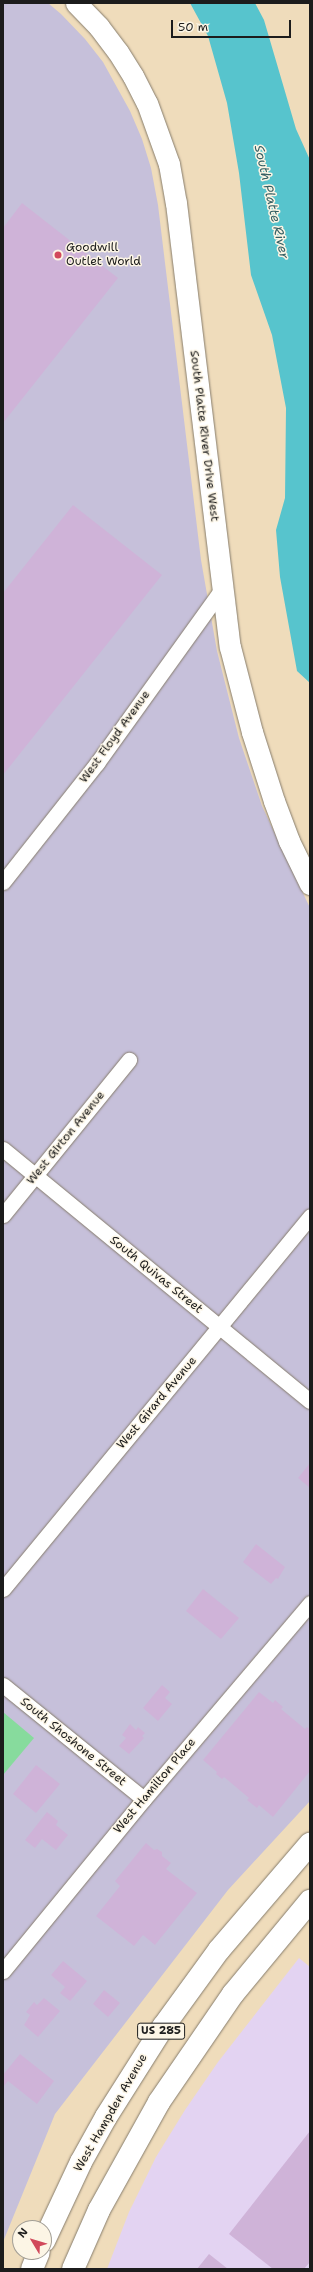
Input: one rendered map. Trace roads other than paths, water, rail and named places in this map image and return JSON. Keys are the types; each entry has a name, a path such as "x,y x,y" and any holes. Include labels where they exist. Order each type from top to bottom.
{"highway":[{"name":"West Hampden Avenue","path":"52,2223 81,2162 106,2117 163,2027 219,1950 310,1844"},
{"name":"US 285","path":"73,2269 103,2203 159,2102 233,1994 310,1901"}],"street":[{"name":"South Platte River Drive West","path":"76,3 99,27 118,52 133,76 147,103 169,164 176,202 230,647 252,732 289,841 310,884"},
{"name":"West Floyd Avenue","path":"3,882 97,763 222,589"},
{"name":"West Girton Avenue","path":"3,1215 129,1060"},
{"name":"South Quivas Street","path":"3,1149 310,1401"},
{"name":"West Girard Avenue","path":"3,1589 310,1216"},
{"name":"West Hamilton Place","path":"3,1971 144,1799 310,1603"},
{"name":"South Shoshone Street","path":"3,1685 144,1799"}],"water":[{"name":"South Platte River","path":"190,3 255,3 264,20 296,129 310,160 310,683 297,671 280,577 276,530 285,498 286,408 272,335 251,275 239,173 227,103 208,36"}],"place":[{"name":"Goodwill Outlet World","path":"58,255"}]}
